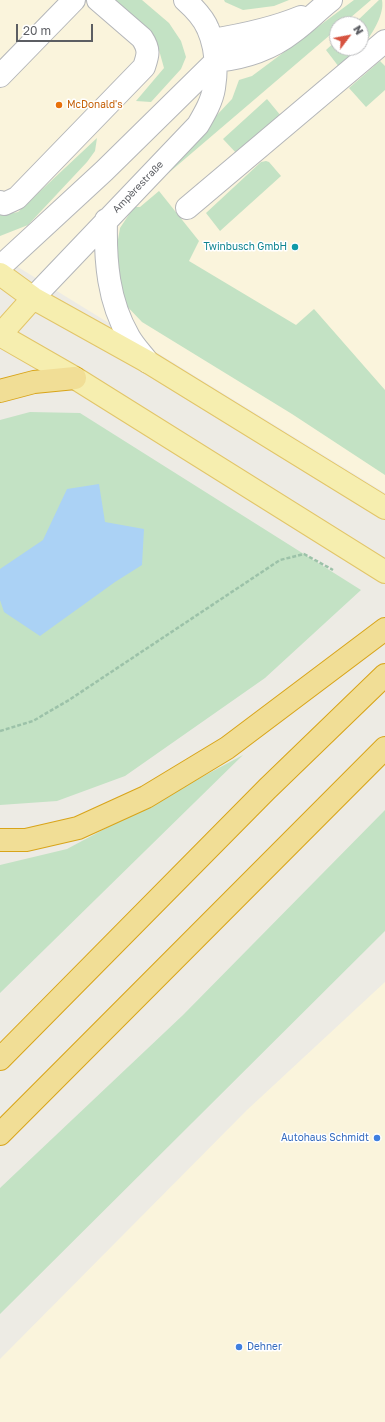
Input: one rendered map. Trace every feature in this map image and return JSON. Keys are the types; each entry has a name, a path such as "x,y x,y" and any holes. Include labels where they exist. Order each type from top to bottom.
{"highway":[{"path":"0,391 34,382 75,378"},
{"path":"0,840 26,840 78,828 146,797 227,748 385,629"},
{"path":"0,1059 267,789 385,675"},
{"path":"0,1134 385,748"}],"main road":[{"path":"0,274 33,298 148,362 385,508"},
{"path":"33,298 0,335 75,378 385,572"}],"street":[{"path":"0,76 74,0"},
{"path":"0,202 4,204 17,198 144,68 148,54 146,45 142,38 98,0"},
{"name":"Ampèrestraße","path":"33,298 198,124 207,109 214,88 216,61 212,40 208,28 198,13 186,0"},
{"path":"212,40 248,34 286,23 324,5"},
{"path":"0,267 104,171 216,61 232,60 252,55 271,47 294,32 324,5"},
{"path":"187,208 385,41"},
{"path":"106,220 105,251 109,281 116,310 129,338 148,362"}],"path":[{"path":"0,731 33,721 69,700 280,560 304,554 337,572"}],"shaded area":[{"path":"0,0 385,0 385,493 0,256"},
{"path":"385,982 385,1422 0,1422 0,1359 247,1110"}],"green space":[{"path":"110,0 142,0 169,23 181,41 186,57 181,69 151,102 136,101 164,68 159,50 142,27"},
{"path":"224,0 289,0 274,6 243,10 225,2"},
{"path":"354,0 371,0 352,16 333,16"},
{"path":"379,0 382,0 379,18 369,37 369,16 362,16"},
{"path":"329,19 329,36 138,199 232,99 239,80 252,76"},
{"path":"331,56 351,56 339,67"},
{"path":"380,61 385,66 385,90 366,107 349,88"},
{"path":"267,99 281,116 238,155 223,139"},
{"path":"97,138 95,151 87,162 28,225 0,236 0,210 8,214 18,212"},
{"path":"261,162 269,162 281,176 220,231 206,213"},
{"path":"159,191 199,241 189,261 296,325 314,309 385,390 385,475 292,414 142,322 122,301 116,251 120,228 134,207 140,207"},
{"path":"30,412 80,413 361,590 265,678 125,776 57,801 0,805 0,420"},
{"path":"243,755 0,993 0,865 67,849"},
{"path":"385,810 385,931 0,1314 0,1188 183,1015"}],"water":[{"path":"99,484 105,522 144,529 142,565 115,582 40,636 4,612 0,600 0,569 43,540 67,489"}],"place":[{"name":"McDonald's","path":"59,105"},
{"name":"Twinbusch GmbH","path":"295,247"},
{"name":"Autohaus Schmidt","path":"377,1138"},
{"name":"Dehner","path":"239,1347"}]}
